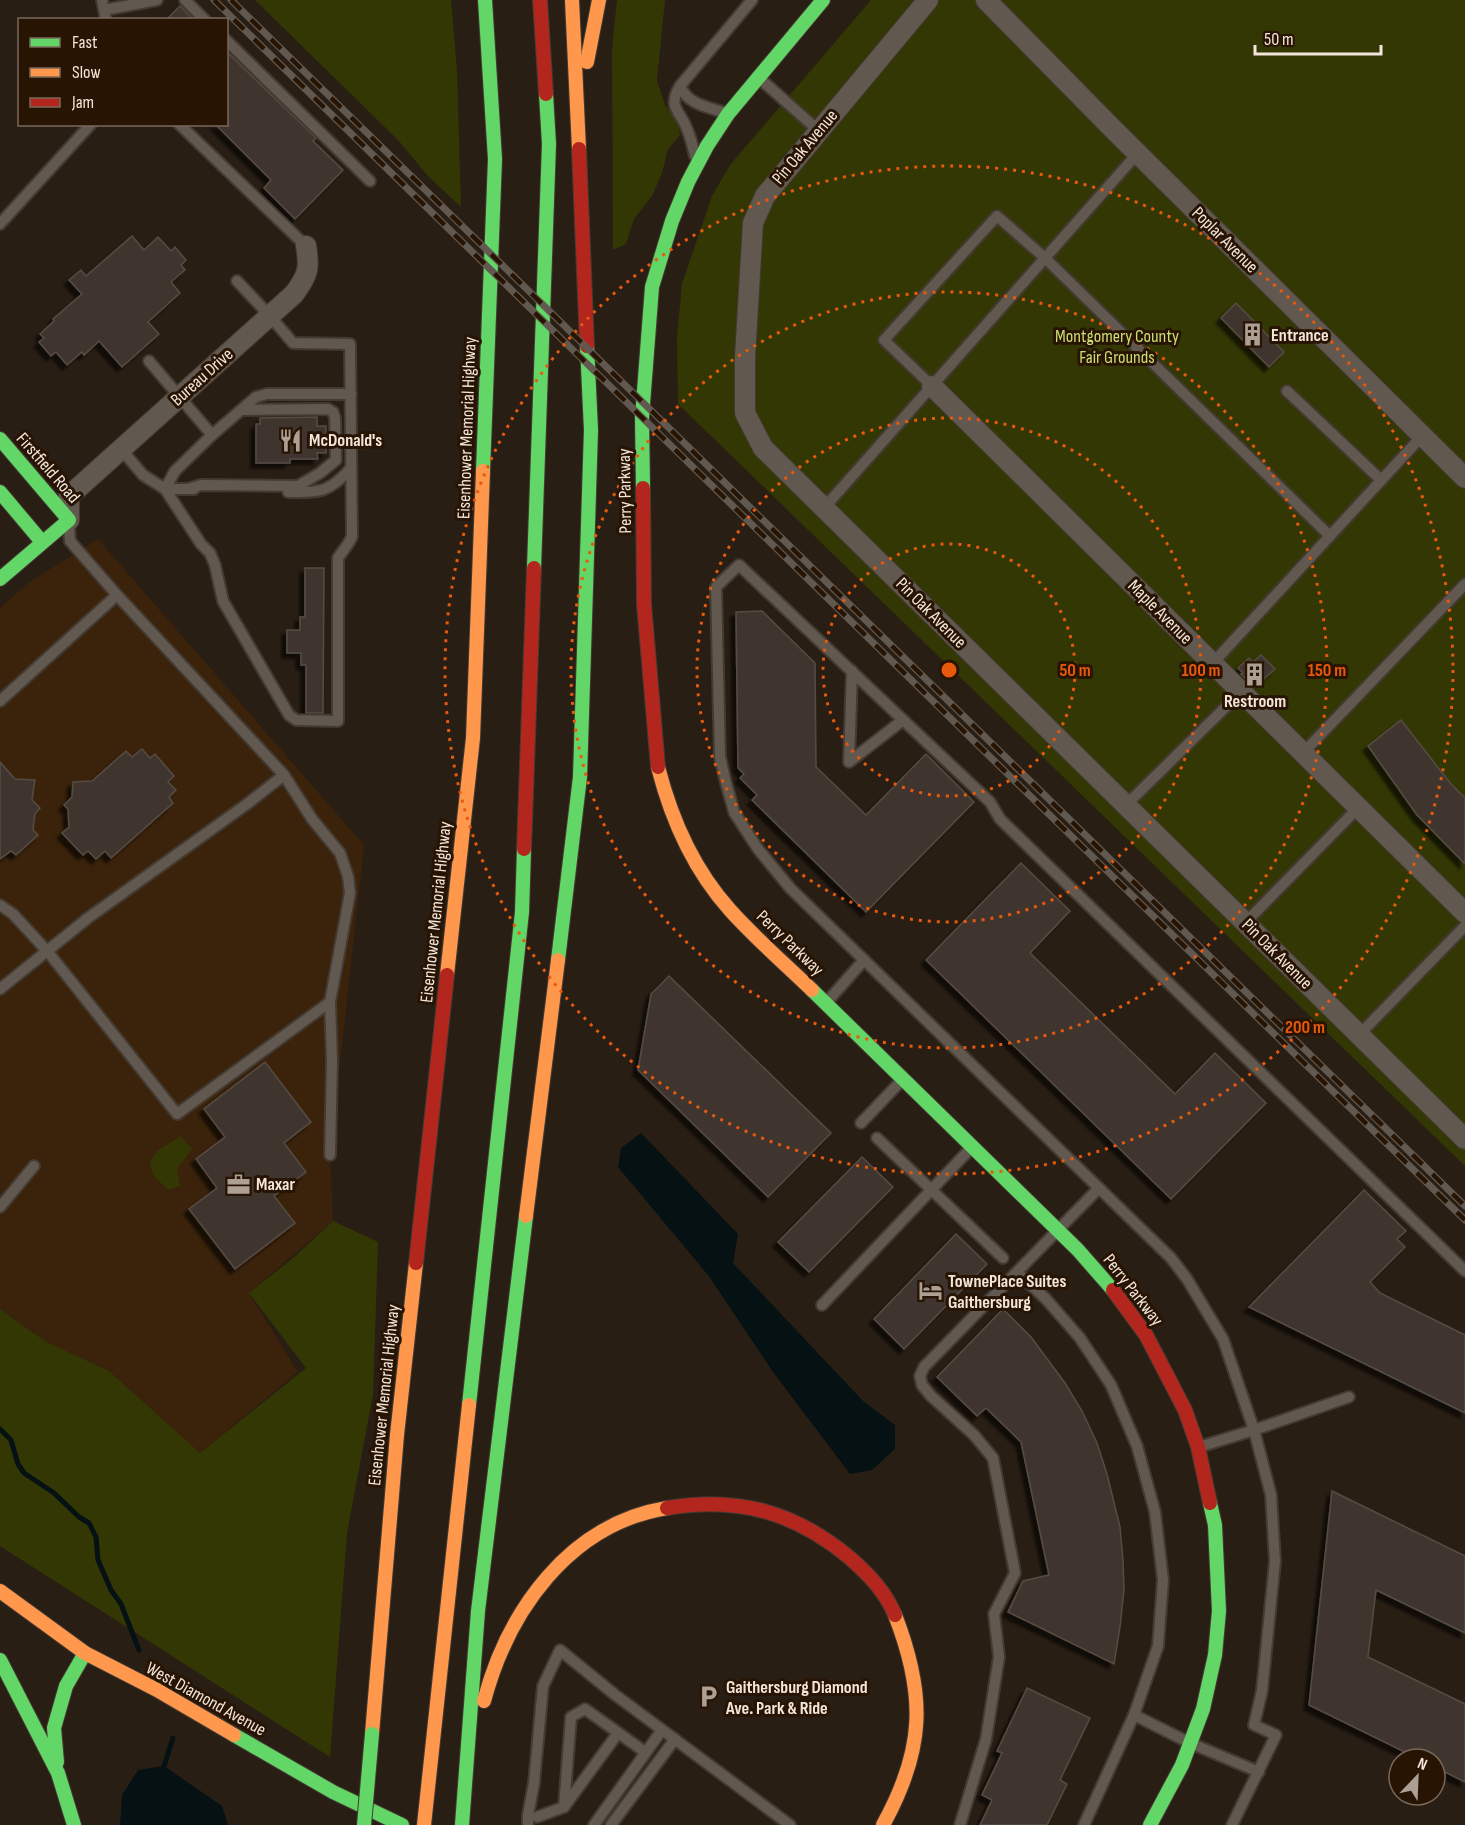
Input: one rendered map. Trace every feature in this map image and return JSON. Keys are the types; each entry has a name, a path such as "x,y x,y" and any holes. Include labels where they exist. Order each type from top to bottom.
{"main road":[{"name":"Eisenhower Memorial Highway","path":"364,1825 399,1423 473,738 495,159 485,0"},
{"path":"424,1825 522,912 549,144 540,0"},
{"path":"462,1819 478,1611 580,777 591,430 572,0"},
{"path":"578,105 599,0"},
{"name":"Perry Parkway","path":"823,0 728,114 697,164 672,220 652,287 643,402 644,604 656,759 664,791 690,854 729,909 1058,1231 1121,1298 1146,1335 1185,1410 1198,1447 1215,1525 1219,1611 1215,1655 1203,1709 1182,1765 1150,1825"},
{"name":"Firstfield Road","path":"0,439 42,542"},
{"name":"Firstfield Road","path":"0,492 28,507 69,520"},
{"path":"0,579 69,520"},
{"path":"465,1791 488,1682 509,1632 528,1599 564,1560 607,1528 639,1515 702,1503 761,1510 814,1531 870,1576 886,1596 912,1662 917,1700 917,1737 906,1778 883,1825"},
{"name":"West Diamond Avenue","path":"0,1591 85,1653 156,1690 333,1792 402,1825"},
{"path":"58,1773 54,1728 66,1686 85,1653"},
{"path":"0,1660 58,1773 74,1825"}],"street":[{"name":"Pin Oak Avenue","path":"928,0 765,196 753,223 746,345 745,413 763,448 1465,1139"},
{"name":"Poplar Avenue","path":"986,0 1137,154 1465,478"},
{"name":"Bureau Drive","path":"69,496 294,294 306,279 309,264 306,246"},
{"name":"Maple Avenue","path":"932,386 1465,913"},
{"path":"28,507 69,496 69,520"}],"lane":[{"path":"104,10 157,0"},
{"path":"185,0 203,18"},
{"path":"697,164 687,129 675,108 674,97 680,86 752,0"},
{"path":"228,42 370,181"},
{"path":"757,77 819,131"},
{"path":"680,86 683,94 689,99 728,114"},
{"path":"0,224 89,126"},
{"path":"180,126 306,246"},
{"path":"824,508 1137,154"},
{"path":"932,386 884,340 997,216 1045,258 1330,536"},
{"path":"121,449 143,475 165,489 201,544 210,553 223,601 289,715 296,720 338,721 338,558 352,537 350,344 293,343 237,281"},
{"path":"149,361 212,435"},
{"path":"1287,391 1381,480"},
{"path":"165,489 175,471 256,396 351,394"},
{"path":"188,489 201,486 298,486 336,460 333,412 328,410 242,410"},
{"path":"1212,664 1422,436"},
{"path":"165,489 305,493 324,490 338,483 351,468"},
{"path":"69,520 70,541 284,775 312,819 340,853 348,876 350,893 330,1002 332,1061 330,1155"},
{"path":"42,542 70,541"},
{"path":"1232,1825 1276,1735 1254,1725 1262,1691 1275,1561 1271,1495 1254,1430 1223,1339 1171,1258 790,888 758,849 734,812 720,757 716,587 739,566 990,802 1000,819 1465,1271"},
{"path":"1303,753 1465,584"},
{"path":"0,701 117,595"},
{"path":"852,671 849,762 903,720"},
{"path":"1126,806 1241,692"},
{"path":"0,989 88,918 284,775"},
{"path":"1245,923 1358,808"},
{"path":"0,905 13,914 48,952 177,1114 330,1002"},
{"path":"1359,1035 1465,926"},
{"path":"825,1003 864,960"},
{"path":"861,1123 903,1079"},
{"path":"877,1138 1003,1258"},
{"path":"822,1305 972,1147"},
{"path":"0,1207 34,1166"},
{"path":"960,1825 988,1728 999,1657 994,1614 1015,1573 993,1458 974,1435 931,1396 922,1385 920,1376 924,1367 1099,1188"},
{"path":"1018,1273 1046,1299 1080,1338 1111,1385 1137,1446 1155,1512 1163,1580 1158,1646 1134,1715 1084,1825"},
{"path":"1198,1447 1349,1397"},
{"path":"528,1825 543,1686 560,1650 662,1730 790,1825"},
{"path":"564,1807 571,1717 585,1709 645,1752"},
{"path":"1134,1715 1190,1743 1259,1772"},
{"path":"594,1825 662,1730"},
{"path":"534,1783 537,1821 564,1807 618,1733"},
{"path":"611,1825 675,1739"}],"shaded area":[{"path":"98,539 364,845 330,1155 333,1221 249,1293 298,1372 200,1453 161,1422 109,1371 45,1341 0,1309 0,608 28,583"},
{"path":"641,1133 738,1234 733,1263 863,1401 895,1425 895,1449 872,1470 850,1474 773,1372 708,1275 618,1167 621,1148"},
{"path":"164,1766 222,1806 228,1825 120,1825 122,1795 138,1770"}],"green space":[{"path":"255,0 451,0 457,70 461,207 428,176 399,141"},
{"path":"617,0 665,0 657,80 665,105 677,120 680,135 668,149 662,173 652,196 634,219 626,244 613,250 612,49"},
{"name":"Montgomery County Fair Grounds","path":"871,0 1465,0 1465,1166 678,404 677,337 682,284 712,196 730,165"},
{"path":"181,1136 192,1149 177,1169 180,1186 168,1190 153,1175 150,1162 157,1151"},
{"path":"333,1221 378,1242 373,1394 347,1533 330,1757 0,1546 0,1309 45,1341 109,1371 200,1453 306,1368 249,1293 293,1258"}],"building":[{"path":"180,6 192,18 168,18"},
{"path":"228,53 316,138 313,141 343,170 295,219 264,188 271,180 217,126 228,126"},
{"path":"132,236 144,250 158,237 171,251 175,247 186,260 181,265 185,270 171,282 180,293 148,322 159,334 122,367 99,341 84,355 82,352 67,365 56,352 51,356 39,342 44,338 40,334 54,321 53,319 82,294 69,280 81,270 86,276"},
{"name":"Entrance","path":"1236,303 1284,352 1269,367 1221,318"},
{"name":"McDonald's","path":"317,417 317,426 326,426 326,453 317,453 318,459 290,459 290,463 256,463 256,424 260,424 260,418"},
{"path":"305,568 324,568 323,713 306,713 306,665 301,665 301,653 287,653 287,630 300,630 300,617 305,617"},
{"path":"762,611 815,663 816,767 866,815 926,754 974,802 866,912 752,800 757,795 740,778 744,774 738,768 736,612"},
{"name":"Restroom","path":"1261,655 1275,669 1254,688 1238,668 1249,658 1253,662"},
{"path":"1401,720 1451,784 1465,798 1465,864 1417,815 1368,746"},
{"path":"142,749 150,758 155,754 174,776 168,782 176,790 169,797 173,803 111,858 105,851 96,859 88,851 83,855 62,833 69,827 68,809 64,805 72,797 73,782 92,781 126,751 132,757"},
{"path":"0,762 15,779 35,780 32,800 40,808 35,814 33,830 38,835 16,855 11,851 0,859"},
{"path":"1021,863 1070,911 1030,953 1175,1094 1215,1053 1266,1103 1171,1199 926,960"},
{"path":"669,976 831,1133 768,1197 638,1070 651,994"},
{"path":"265,1062 311,1122 284,1143 306,1172 274,1196 295,1223 235,1269 189,1209 217,1188 196,1159 225,1137 204,1109"},
{"path":"862,1157 893,1187 809,1272 778,1242"},
{"path":"1364,1190 1406,1231 1397,1239 1405,1247 1370,1282 1380,1293 1465,1335 1465,1413 1249,1307"},
{"name":"TownePlace Suites Gaithersburg","path":"956,1234 987,1264 904,1349 874,1319"},
{"path":"1003,1309 1031,1337 1065,1383 1082,1411 1097,1443 1107,1474 1120,1527 1123,1560 1124,1589 1114,1664 1008,1612 1023,1581 1049,1575 1021,1442 986,1408 977,1416 937,1377"},
{"path":"1332,1491 1465,1556 1465,1633 1376,1590 1368,1657 1465,1704 1465,1782 1447,1773 1447,1747 1395,1747 1309,1705"},
{"path":"1027,1688 1090,1718 1060,1780 1067,1784 1047,1825 980,1825 992,1800 982,1795 1002,1753 997,1751"}],"waterway":[{"path":"0,1429 11,1440 18,1464 24,1473 54,1493 79,1517 89,1523 96,1537 98,1560 111,1590 121,1604 139,1650"},
{"path":"164,1766 173,1738"}],"railway":[{"path":"214,0 1465,1220"},
{"path":"231,0 1465,1206"}],"traffic: fast":[{"path":"483,471 495,159 485,0"},
{"path":"643,488 642,417 652,287 672,221 688,182 707,146 728,114 823,0"},
{"path":"534,568 549,144 546,94"},
{"path":"558,960 580,777 591,430 587,346"},
{"path":"0,439 69,520 0,579"},
{"path":"0,492 42,542"},
{"path":"469,1405 522,912 524,849"},
{"path":"812,990 1078,1250 1113,1290"},
{"path":"462,1825 478,1611 526,1216"},
{"path":"1150,1825 1182,1765 1203,1709 1215,1655 1219,1611 1215,1525 1210,1503"},
{"path":"57,1762 54,1728 66,1686 85,1653"},
{"path":"0,1660 58,1773 74,1825"},
{"path":"364,1825 372,1734"},
{"path":"234,1735 333,1792 402,1825"}],"traffic: slow":[{"path":"572,0 579,149"},
{"path":"587,62 599,0"},
{"path":"447,975 473,738 483,471"},
{"path":"658,767 685,843 705,878 760,941 812,990"},
{"path":"526,1216 558,960"},
{"path":"372,1734 397,1435 416,1263"},
{"path":"424,1825 469,1405"},
{"path":"484,1701 509,1635 527,1605 548,1577 572,1552 600,1532 632,1517 667,1508"},
{"path":"0,1591 85,1653 157,1690 234,1735"},
{"path":"883,1825 907,1771 916,1722 916,1697 912,1671 895,1615"}],"traffic: jam":[{"path":"540,0 546,94"},
{"path":"579,149 587,346"},
{"path":"643,488 644,604 658,767"},
{"path":"524,849 534,568"},
{"path":"416,1263 447,975"},
{"path":"1113,1290 1146,1335 1185,1410 1198,1447 1210,1503"},
{"path":"667,1508 718,1504 742,1506 787,1519 808,1529 850,1558 876,1584 895,1615"}],"place":[{"name":"Entrance","path":"1253,335"},
{"name":"McDonald's","path":"291,440"},
{"name":"Restroom","path":"1255,675"},
{"name":"Maxar","path":"238,1184"},
{"name":"TownePlace Suites Gaithersburg","path":"930,1291"},
{"name":"Gaithersburg Diamond Ave. Park & Ride","path":"708,1697"}]}
